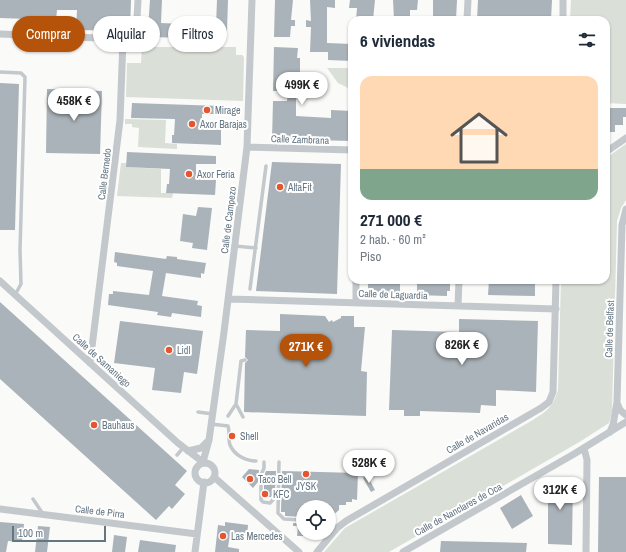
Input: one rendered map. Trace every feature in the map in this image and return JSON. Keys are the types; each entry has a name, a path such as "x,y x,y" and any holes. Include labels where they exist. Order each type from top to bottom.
{"street":[{"path":"137,16 138,0"},
{"name":"Calle de Campezo","path":"204,464 213,414 229,299 247,147 252,0"},
{"path":"467,16 468,0"},
{"path":"563,0 563,16"},
{"path":"0,34 93,38"},
{"name":"Calle Bernedo","path":"90,363 120,120 123,52"},
{"path":"610,149 626,138"},
{"name":"Calle Zambrana","path":"247,147 348,150"},
{"name":"Calle de Belfast","path":"610,432 613,425 617,402 624,239 623,214 626,209"},
{"name":"Calle de Samaniego","path":"0,281 187,451 204,464"},
{"path":"356,284 356,303"},
{"path":"458,306 459,284"},
{"name":"Calle de Navaridas","path":"317,552 337,528 365,509 549,402 553,392 556,284"},
{"name":"Calle de Laguardia","path":"229,299 556,309"},
{"path":"617,402 620,410 626,415"},
{"name":"Calle de Nanclares de Oca","path":"403,552 584,448 626,422"},
{"path":"187,451 201,448 209,440"},
{"path":"584,448 587,460 586,552"},
{"path":"204,464 214,469 214,477 209,482 204,482 197,477 196,474 204,464"},
{"path":"214,477 299,552"},
{"path":"195,552 204,482"},
{"name":"Calle de Pirra","path":"0,508 197,534"}],"lane":[{"path":"0,72 21,73 25,78 20,250 21,284 15,295"},
{"path":"250,289 266,166"},
{"path":"235,246 256,248"},
{"path":"228,416 236,404 241,361 245,360"},
{"path":"236,404 243,417"},
{"path":"198,412 213,414"},
{"path":"211,424 228,426 230,444 235,452 248,461 256,461"},
{"path":"177,455 187,451"},
{"path":"264,462 264,468 261,475 261,500 263,502 270,503 276,499 278,494"},
{"path":"279,462 278,512 284,519 296,520"},
{"path":"33,499 43,514"}],"shaded area":[{"path":"571,0 626,0 626,104 610,103 610,16 570,16"},
{"path":"160,47 168,47 168,52 227,52 227,47 236,47 236,55 242,55 244,57 243,101 126,97 127,63 141,63 142,52 160,52"},
{"path":"327,68 348,68 348,88 338,83"},
{"path":"125,119 166,120 165,143 177,144 177,149 138,147 139,128 132,127 132,124 125,124"},
{"path":"626,144 626,200 621,208 617,221 612,411 609,423 581,441 389,552 324,552 345,528 533,420 546,411 552,405 558,390 561,284 610,284 610,155"},
{"path":"121,163 126,163 126,167 161,169 161,193 173,193 172,198 117,196"}],"building":[{"path":"0,0 131,0 130,16 93,16 93,30 85,30 85,16 77,16 77,10 57,10 56,16 12,16 12,18 0,18"},
{"path":"150,0 162,0 161,23 168,23 168,38 160,37 160,16 149,16"},
{"path":"217,0 228,0 227,31 227,16 216,16"},
{"path":"275,0 293,0 291,20 295,20 295,26 291,26 290,37 274,37"},
{"path":"310,0 335,0 335,8 327,7 327,43 348,44 348,61 328,60 328,52 310,52 311,27 306,27 306,20 311,21"},
{"path":"350,0 375,0 373,16 356,16 357,8 349,8"},
{"path":"393,0 418,0 417,10 410,10 410,16 394,16"},
{"path":"433,0 457,0 456,16 433,16"},
{"path":"478,0 552,0 551,16 477,16"},
{"path":"274,47 298,48 297,58 300,58 300,95 296,95 296,116 331,118 331,110 348,111 348,141 272,139 273,101 287,101 288,91 273,91"},
{"path":"0,83 19,84 15,230 0,230"},
{"path":"47,89 102,91 100,154 46,153"},
{"name":"Axor Barajas","path":"132,103 221,106 220,114 202,114 202,129 221,130 221,145 172,143 175,119 131,118"},
{"path":"610,108 626,108 626,117 623,117 623,125 615,125 615,132 610,132"},
{"name":"Axor Feria","path":"127,152 216,156 216,164 196,164 196,179 216,180 215,195 166,193 167,184 169,184 170,169 126,167"},
{"path":"272,162 341,164 337,294 256,291"},
{"path":"198,207 212,208 207,250 192,248 193,243 180,241 183,214 196,216"},
{"path":"115,252 166,259 167,256 177,257 177,259 206,263 204,274 201,273 201,278 166,273 162,296 198,301 197,305 202,306 201,317 172,313 171,317 157,315 158,312 108,305 109,294 113,294 113,291 149,295 153,271 117,266 117,263 114,262"},
{"path":"368,284 400,284 400,294 371,293 371,289 368,289"},
{"path":"417,284 450,284 450,291 447,291 447,296 417,295"},
{"path":"489,284 535,284 535,296 488,295"},
{"name":"Bauhaus","path":"0,302 187,471 175,485 185,494 172,509 169,506 156,520 0,379"},
{"path":"280,314 325,316 329,322 332,320 333,322 341,318 341,316 354,316 354,327 365,327 361,371 367,372 366,416 244,412 245,363 248,360 245,357 246,330 280,331"},
{"path":"459,319 538,321 536,392 496,390 496,406 481,405 480,413 420,411 420,416 404,416 404,410 389,410 392,330 459,332"},
{"path":"120,321 203,331 197,374 184,372 181,393 152,390 155,368 114,363"},
{"name":"Taco Bell","path":"249,469 259,470 258,482 253,488 242,477"},
{"path":"266,471 276,471 275,492 271,497 264,497 264,476"},
{"path":"282,471 358,473 357,500 352,499 352,502 346,502 346,505 339,505 339,510 336,513 336,500 296,500 296,517 285,516 285,512 281,512"},
{"path":"367,475 375,490 371,492 363,478"},
{"path":"599,477 626,477 626,552 598,552"},
{"path":"548,478 573,479 572,545 548,544"},
{"path":"521,495 533,516 512,529 500,508"},
{"path":"0,522 24,524 22,542 8,541 6,552 0,552"},
{"name":"Las Mercedes","path":"225,522 248,525 247,537 230,535 228,547 239,549 239,552 215,552 218,525 225,526"},
{"path":"38,526 50,527 47,552 35,552"},
{"path":"114,535 127,537 125,552 112,552"},
{"path":"140,540 176,545 175,552 138,552"},
{"path":"441,541 527,543 526,552 440,552"}],"place":[{"name":"Mirage","path":"207,110"},
{"name":"Axor Barajas","path":"192,124"},
{"name":"Axor Feria","path":"189,174"},
{"name":"AltaFit","path":"280,187"},
{"name":"Lidl","path":"169,350"},
{"name":"Bauhaus","path":"94,425"},
{"name":"Shell","path":"232,436"},
{"name":"JYSK","path":"306,474"},
{"name":"Taco Bell","path":"250,479"},
{"name":"KFC","path":"265,494"},
{"name":"Las Mercedes","path":"223,536"}]}
